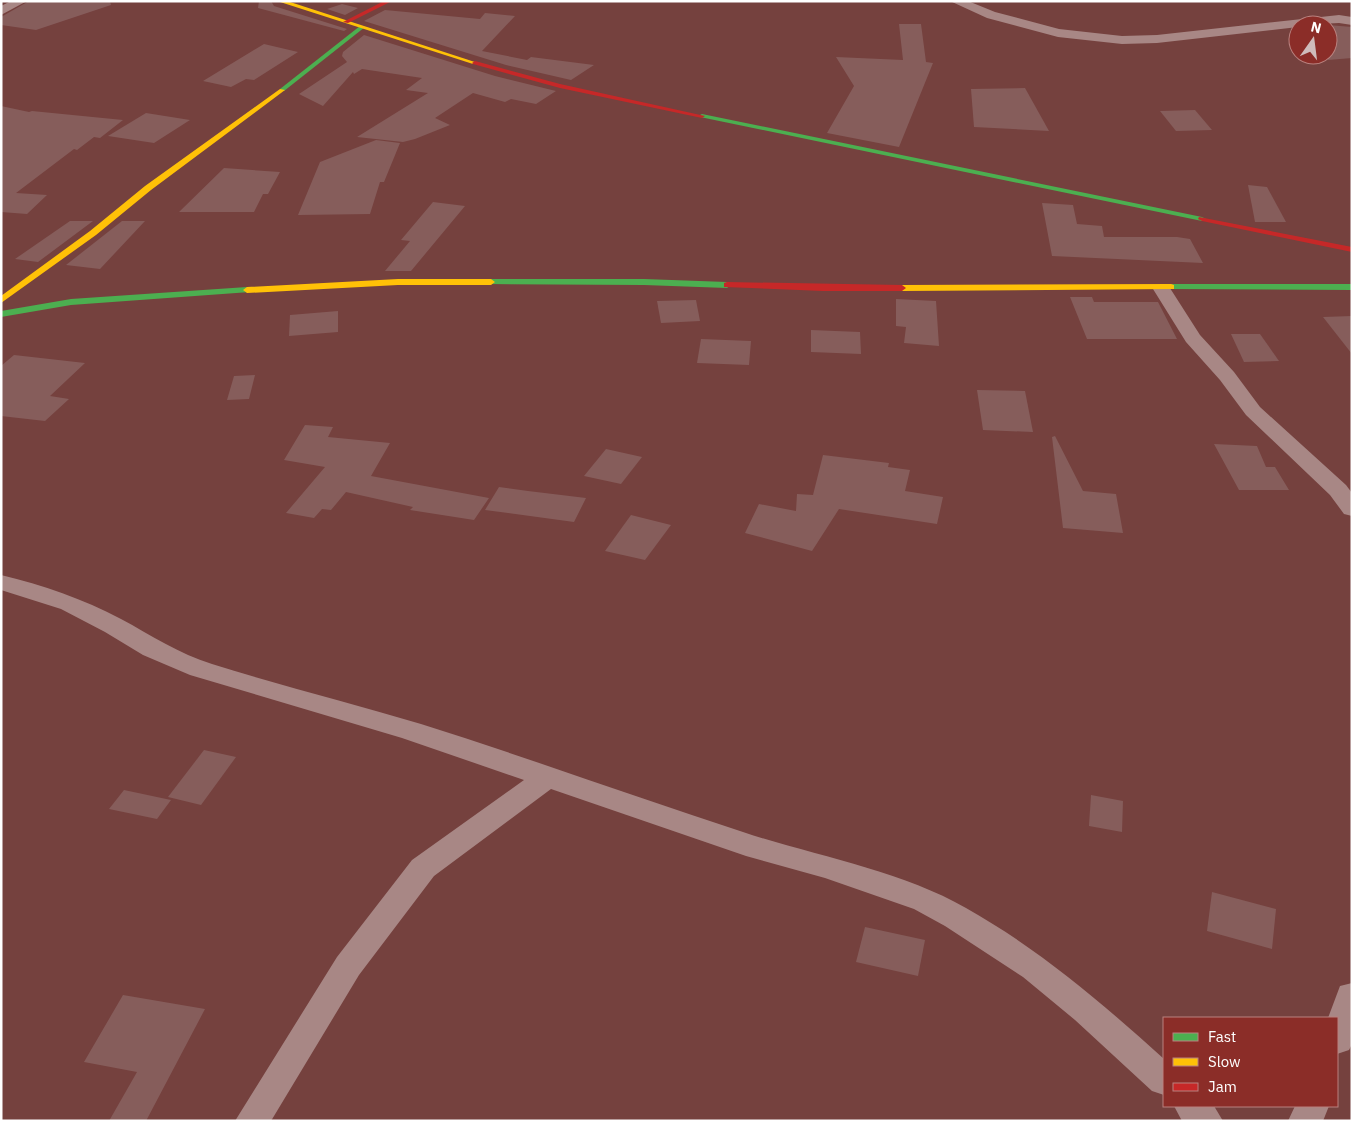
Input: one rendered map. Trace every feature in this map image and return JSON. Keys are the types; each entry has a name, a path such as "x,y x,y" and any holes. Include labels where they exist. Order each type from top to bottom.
{"main road":[{"path":"280,1 502,71 603,96 1352,250"},
{"path":"346,22 388,1"},
{"path":"1,300 93,233 148,188 255,112 362,27"},
{"path":"1,314 71,302 185,293 398,282 644,282 823,288 1162,289 1352,287"}],"street":[{"path":"1,11 21,1"},
{"path":"956,1 991,15 1050,31 1122,40 1158,39 1323,21 1352,21"},
{"path":"1162,289 1192,338 1227,376 1253,411 1338,490 1352,509"},
{"path":"1,582 70,604 114,626 152,649 199,669 412,731 756,848 830,868 925,901 956,916 1034,968 1087,1010 1163,1079"},
{"path":"252,1121 348,966 423,868 547,778"},
{"path":"1338,1037 1352,996"},
{"path":"1191,1107 1206,1121"},
{"path":"1305,1121 1312,1107"}],"building":[{"path":"29,1 110,1 111,5 36,30 1,25 1,17"},
{"path":"259,1 271,1 274,6 347,29 344,31 258,8"},
{"path":"342,4 358,8 345,15 327,9"},
{"path":"385,10 480,19 485,13 515,16 482,51 527,60 531,57 594,65 571,80 506,65 364,21"},
{"path":"899,24 921,24 926,62 933,63 899,147 827,133 854,86 836,57 903,60"},
{"path":"1338,26 1352,27 1352,58 1338,59"},
{"path":"364,35 495,76 556,91 536,104 511,99 505,102 473,93 435,118 450,125 415,139 403,142 357,137 428,93 406,90 422,78 362,69 354,74 353,72 323,106 299,94 347,62 342,56 343,52"},
{"path":"264,44 298,52 254,80 246,79 231,87 203,81"},
{"path":"1025,88 1049,131 974,127 971,89"},
{"path":"1,106 29,112 123,120 100,138 94,137 77,150 74,149 16,193 47,195 27,214 1,212"},
{"path":"1195,110 1212,130 1176,131 1160,111"},
{"path":"146,113 190,120 154,143 108,136"},
{"path":"376,140 400,143 384,182 380,182 370,214 298,215 320,162"},
{"path":"224,168 280,172 268,194 263,194 254,212 179,212"},
{"path":"1248,185 1267,187 1286,222 1255,222"},
{"path":"433,202 465,206 411,271 385,271 410,241 401,240"},
{"path":"1042,203 1073,205 1077,224 1102,226 1104,237 1177,237 1190,239 1203,263 1052,256"},
{"path":"70,221 93,221 38,262 15,259"},
{"path":"122,221 145,221 100,269 66,265"},
{"path":"1070,297 1092,297 1094,302 1158,302 1177,339 1087,339"},
{"path":"896,299 936,301 939,346 904,343 906,327 896,326"},
{"path":"696,300 700,321 661,323 657,301"},
{"path":"338,311 338,332 289,336 290,315"},
{"path":"1352,316 1352,354 1323,317"},
{"path":"811,330 860,332 861,354 811,352"},
{"path":"1231,334 1260,334 1279,361 1244,362"},
{"path":"701,339 751,341 749,365 697,363"},
{"path":"14,355 85,363 50,396 69,399 45,421 1,416 1,366"},
{"path":"255,375 249,399 227,400 234,376"},
{"path":"977,390 1025,391 1033,432 983,430"},
{"path":"305,425 333,427 328,437 390,443 371,476 489,498 474,520 410,510 413,507 346,492 331,510 322,509 314,518 286,513 325,467 284,460"},
{"path":"1055,436 1083,491 1116,494 1123,533 1063,528 1052,437"},
{"path":"1214,444 1257,446 1266,467 1275,467 1289,490 1239,490"},
{"path":"606,449 642,457 621,484 584,476"},
{"path":"823,455 889,463 888,467 910,470 905,491 943,497 937,524 839,509 812,551 745,533 759,504 796,511 797,494 813,495"},
{"path":"499,487 586,498 574,522 485,510"},
{"path":"631,515 671,525 645,560 605,551"},
{"path":"204,750 236,757 201,805 168,797"},
{"path":"124,790 171,800 157,819 109,809"},
{"path":"1091,795 1123,801 1122,832 1089,826"},
{"path":"1212,892 1276,909 1272,949 1207,931"},
{"path":"865,927 925,940 918,976 856,962"},
{"path":"123,995 205,1009 146,1121 109,1121 137,1072 84,1062"}],"traffic: fast":[{"path":"282,90 362,27"},
{"path":"702,116 1202,219"},
{"path":"491,282 644,282 727,285"},
{"path":"1171,287 1352,287"},
{"path":"1,314 71,302 247,290"}],"traffic: slow":[{"path":"280,1 475,63"},
{"path":"1,300 93,233 148,188 282,90"},
{"path":"247,290 398,282 491,282"},
{"path":"902,288 1171,287"}],"traffic: jam":[{"path":"346,22 389,1"},
{"path":"475,63 560,86 702,116"},
{"path":"1202,219 1352,250"},
{"path":"727,285 902,288"}]}
